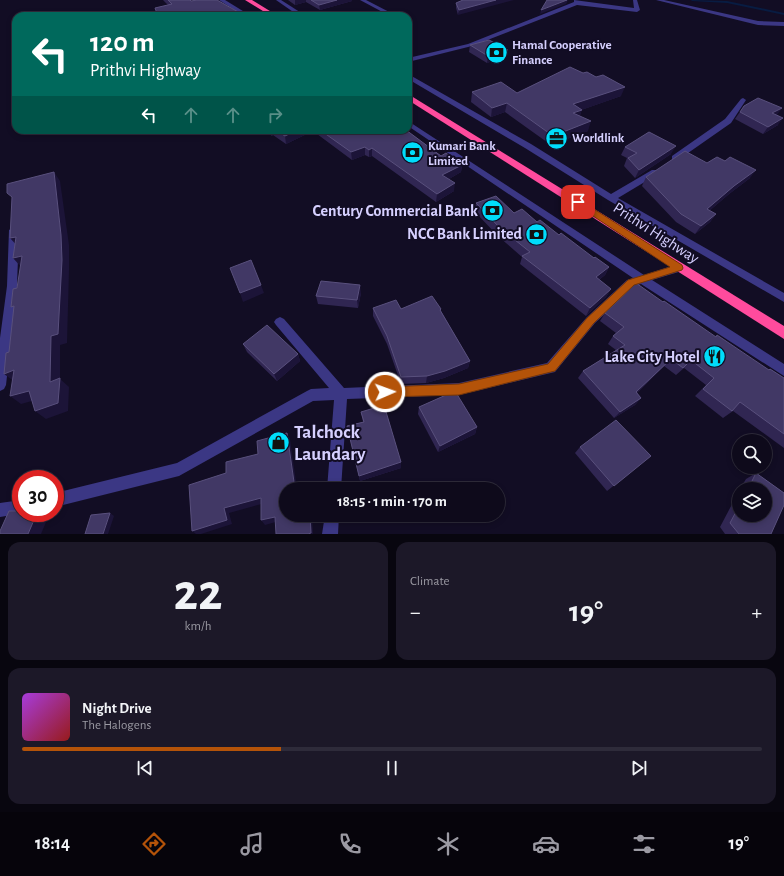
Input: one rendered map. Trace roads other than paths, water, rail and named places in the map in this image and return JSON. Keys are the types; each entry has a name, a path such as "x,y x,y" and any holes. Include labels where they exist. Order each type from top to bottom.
{"highway":[{"path":"248,0 268,12"},
{"name":"Prithvi Highway","path":"412,98 591,210 678,268 784,333"}],"street":[{"path":"221,0 241,12"},
{"path":"280,0 297,12"},
{"path":"362,0 386,12"},
{"path":"412,59 470,45 576,2 637,10 635,0"},
{"path":"658,0 758,23 784,24"},
{"path":"412,78 528,146 610,198 649,218 784,298"},
{"path":"610,198 668,163 728,121 743,100"},
{"path":"412,126 642,279 784,371"},
{"path":"0,385 12,286 14,223"},
{"path":"64,498 179,469 311,395 459,390 551,368 591,320 631,283 678,268"},
{"path":"280,322 341,394 335,482"},
{"path":"0,510 12,508"},
{"path":"330,534 331,522"}],"waterway":[{"path":"692,0 727,2 784,14"}],"place":[{"name":"Hamal Cooperative Finance","path":"496,52"},
{"name":"Worldlink","path":"556,138"},
{"name":"Kumari Bank Limited","path":"412,153"},
{"name":"Century Commercial Bank","path":"493,211"},
{"name":"NCC Bank Limited","path":"537,234"},
{"name":"Lake City Hotel","path":"715,357"},
{"name":"Talchock Laundary","path":"278,443"}]}
